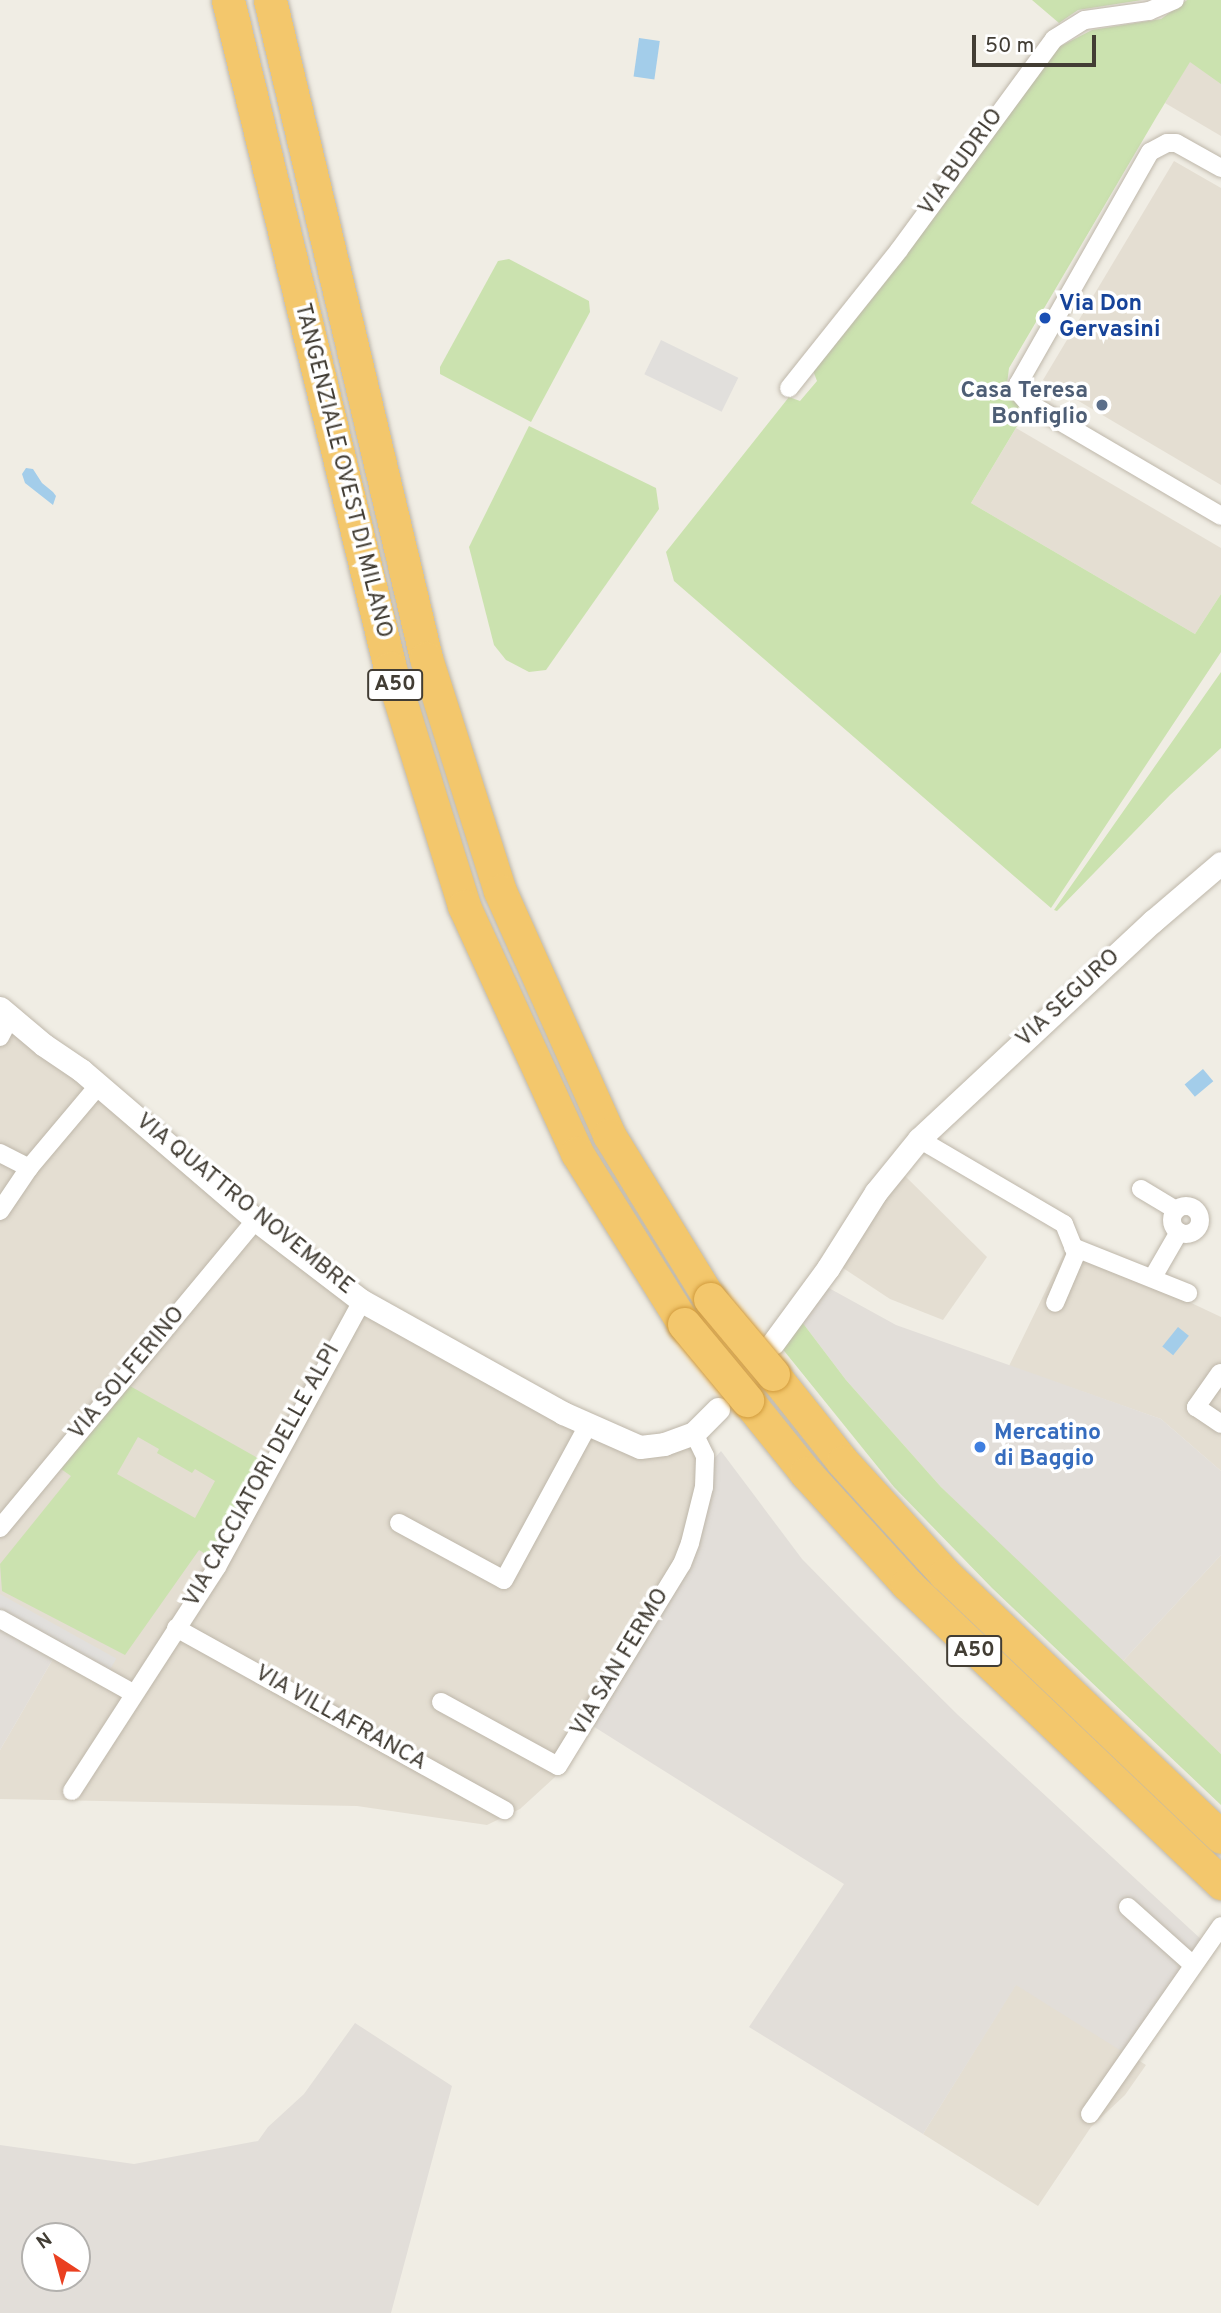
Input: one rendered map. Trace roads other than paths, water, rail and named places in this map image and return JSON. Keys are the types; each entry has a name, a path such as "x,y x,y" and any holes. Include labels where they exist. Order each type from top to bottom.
{"highway":[{"name":"TANGENZIALE OVEST DI MILANO","path":"228,0 390,667 464,906 577,1153 732,1404 806,1473 906,1584 1221,1883"},
{"name":"TANGENZIALE OVEST DI MILANO","path":"270,0 426,658 500,891 609,1135 710,1299 773,1358 843,1462 945,1574 1221,1837"}],"street":[{"name":"VIA BUDRIO","path":"789,388 899,250 1054,38 1085,20 1149,12 1175,0"},
{"path":"1221,168 1176,143 1167,143 1150,152 1022,372 1018,384 1021,395 1027,402 1221,516"},
{"name":"VIA SEGURO","path":"773,1358 876,1192 919,1139 1153,921 1221,863"},
{"name":"VIA QUATTRO NOVEMBRE","path":"4,1021 99,1085 256,1220 362,1301 588,1425 639,1447 664,1444 694,1433"},
{"path":"0,1211 29,1168 99,1085"},
{"path":"919,1139 1064,1224 1076,1254 1055,1303"},
{"path":"0,1153 29,1168"},
{"path":"1141,1189 1175,1210 1188,1206 1196,1210 1200,1219 1194,1232 1179,1232"},
{"path":"1175,1210 1172,1223 1179,1232"},
{"name":"VIA SOLFERINO","path":"0,1528 256,1220"},
{"path":"1153,1277 1179,1232"},
{"path":"1073,1247 1188,1293"},
{"name":"VIA CACCIATORI DELLE ALPI","path":"72,1791 217,1567 362,1301"},
{"path":"1220,1373 1196,1408 1221,1424"},
{"path":"694,1433 732,1404"},
{"path":"399,1523 504,1580 588,1425"},
{"name":"VIA SAN FERMO","path":"440,1702 558,1766 682,1563 690,1543 704,1487 705,1456 694,1433"},
{"path":"0,1619 133,1693"},
{"name":"VIA VILLAFRANCA","path":"176,1628 505,1810"},
{"path":"1128,1908 1193,1965"},
{"path":"1090,2114 1221,1926"}],"water":[{"path":"639,38 660,41 654,80 634,77"},
{"path":"26,468 33,469 42,483 56,496 53,505 25,483 22,474"},
{"path":"1203,1069 1213,1081 1195,1097 1185,1084"},
{"path":"1178,1327 1189,1336 1173,1355 1162,1346"}],"place":[{"name":"Via Don Gervasini","path":"1045,318"},
{"name":"Casa Teresa Bonfiglio","path":"1102,405"},
{"name":"Mercatino di Baggio","path":"980,1447"}]}
